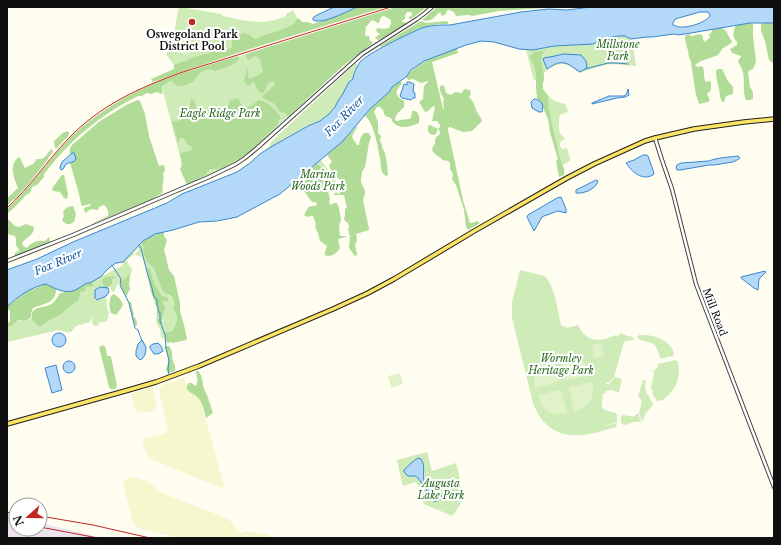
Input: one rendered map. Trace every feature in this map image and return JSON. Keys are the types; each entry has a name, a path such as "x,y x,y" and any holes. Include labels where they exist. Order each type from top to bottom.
{"main road":[{"path":"7,424 169,377 199,366 333,309 394,280 538,194 623,150 645,141 694,129 774,119"}],"street":[{"path":"7,261 131,211 236,164 256,150 362,54 417,19 432,7"},
{"name":"Mill Road","path":"655,138 672,189 696,284 774,487"}],"shaded area":[{"path":"7,516 8,537 48,537 48,525 103,538 7,538"}],"green space":[{"path":"181,7 221,14 223,16 239,20 255,22 278,19 286,16 286,14 293,10 303,29 179,72 166,54 172,47 176,36 174,35 178,10"},
{"path":"357,7 386,7 240,52 153,82 151,79 174,69 174,65 191,58 229,49 232,47 232,41 234,38 244,33 255,39 293,25 299,18 302,22 313,24"},
{"path":"396,7 427,7 411,19 408,18 412,15 412,13 407,12 405,19 402,21 406,24 378,40 375,38 380,34 376,31 377,28 389,28 391,20 384,16 381,17 379,23 372,20 366,27 365,35 369,36 372,44 343,66 288,117 285,113 280,112 275,104 263,98 264,94 274,86 275,82 269,83 262,93 259,92 254,82 248,85 244,81 247,68 250,79 263,71 259,59 255,56 248,60 246,54"},
{"path":"437,7 557,7 499,11 472,16 456,16 454,12 449,10 442,16 440,12 428,21 422,20"},
{"name":"Eagle Ridge Park","path":"355,20 346,61 247,155 232,164 190,183 182,164 164,95 158,82"},
{"path":"421,21 426,23 446,21 448,24 438,24 421,28 381,47 380,46"},
{"path":"753,23 756,62 753,69 748,72 750,87 753,92 753,99 746,100 744,76 738,62 741,56 732,53 730,49 737,45 734,38 734,30 736,25"},
{"path":"774,23 774,68 773,63 769,60 761,31 761,24"},
{"path":"721,27 726,31 732,42 723,48 718,55 695,65 697,67 702,66 706,82 711,82 711,90 707,94 710,100 699,104 685,36 688,34 692,36 700,34 702,35 704,42 710,37 709,34 712,30"},
{"name":"Millstone Park","path":"625,36 631,39 636,66 613,64 579,73 569,65 559,64 550,68 534,81 526,50 554,46 593,44 604,39"},
{"path":"179,37 191,39 188,55 176,52"},
{"path":"457,48 458,53 432,62 443,109 444,99 440,91 441,85 444,86 446,93 451,95 455,92 462,93 464,89 470,90 471,95 469,96 482,120 472,131 463,132 450,127 448,128 463,200 470,223 477,221 480,223 468,230 464,210 456,185 452,179 453,174 450,169 450,163 443,160 432,151 436,137 440,133 438,129 440,125 437,121 432,121 435,107 433,106 425,112 419,102 423,99 424,86 428,81 421,83 413,79 408,80 406,77 411,71 423,63"},
{"path":"535,52 544,52 541,58 544,76 543,89 549,97 548,105 564,170 564,175 559,177 556,161 558,159 550,132 548,119 541,103 537,98 536,73 530,58 530,56"},
{"path":"238,56 239,59 234,63 215,71 208,69 205,70 197,76 194,81 188,84 177,86 170,81 162,86 162,94 157,92 138,96 111,111 75,139 44,174 44,177 37,185 32,187 30,193 26,195 7,214 7,209 24,192 72,136 103,111 126,97 162,80"},
{"path":"356,63 358,66 353,75 353,79 328,115 269,148 271,142"},
{"path":"718,69 722,69 733,87 733,94 726,96 724,102 721,100 717,80 716,71"},
{"path":"400,81 402,84 397,91 397,95 404,101 404,107 397,114 395,119 398,121 409,119 411,118 412,111 414,111 419,116 419,123 407,127 396,125 391,118 385,116 380,107 377,107 374,112 378,122 378,133 381,136 380,141 385,153 388,175 386,176 382,172 381,161 371,124 365,116 370,109 389,92 392,87"},
{"path":"191,97 192,100 195,101 196,108 206,109 216,115 221,116 227,115 229,101 238,98 242,106 245,108 259,100 272,107 281,118 278,121 279,123 249,152 234,162 221,168 210,169 207,174 187,185 180,169 182,164 180,154 192,150 192,147 187,144 183,138 180,138 178,142 172,122 181,120 184,117 190,107"},
{"path":"549,97 555,101 565,104 568,110 567,113 561,114 559,118 560,133 565,139 560,142 560,146 562,149 567,148 570,159 570,161 563,165 560,162 548,105"},
{"path":"138,100 140,101 145,114 149,136 159,166 164,165 163,192 153,199 92,224 108,216 108,211 104,205 99,207 98,210 91,209 85,213 84,208 90,206 91,204 82,206 81,204 70,163 72,162 72,153 70,154 70,148 100,121 128,104"},
{"path":"430,125 438,129 434,135 429,133 428,126"},
{"path":"357,126 352,137 357,145 359,145 361,136 364,133 369,133 371,137 361,179 365,191 363,200 369,230 356,234 357,241 355,244 357,255 355,256 349,248 349,227 348,223 344,220 345,209 347,208 344,195 334,195 336,192 338,194 340,193 340,180 330,176 331,170 329,165 332,162 327,155"},
{"path":"67,131 69,132 69,135 56,149 54,141 61,134"},
{"path":"51,149 53,150 43,166 17,197 7,205 7,198 18,188 13,172 16,160 19,157 25,168 33,164 37,159 42,159 45,157"},
{"name":"Marina Woods Park","path":"321,160 336,181 315,199 299,178"},
{"path":"317,164 323,170 322,179 327,186 330,204 337,203 339,208 341,220 339,226 340,236 346,236 338,239 340,248 336,253 329,256 325,255 327,246 320,241 313,216 307,217 304,215 309,207 316,206 317,204 312,202 304,191 306,188 301,182 302,178 308,173 312,175 312,168"},
{"path":"62,175 64,175 68,194 67,199 64,198 60,192 52,190"},
{"path":"73,206 76,214 74,222 66,224 62,220 64,216 63,212 67,208"},
{"path":"9,220 15,226 19,227 26,224 34,227 33,232 22,243 23,246 27,248 30,244 36,241 45,241 49,237 49,243 16,257 14,256 19,250 16,245 15,236 7,234 7,221"},
{"path":"164,232 164,236 167,240 164,250 169,270 174,276 187,339 173,343 167,343 163,332 172,331 177,321 176,313 173,309 173,299 162,290 154,269 147,262 143,251 144,247 141,244 151,236"},
{"path":"141,244 144,247 147,262 154,269 162,290 173,299 177,321 172,331 167,332 163,330 164,339 161,336 156,318 157,316 160,318 157,319 163,322 162,318 166,308 163,303 164,301 168,302 167,298 155,286 150,268 146,267 146,269 142,257 135,255 139,248 134,252 133,256 127,260 132,269 130,276 128,276 121,283 118,283 114,292 112,292 110,287 112,284 112,279 114,279 109,278 101,280 104,288 100,287 95,291 96,300 106,295 107,309 109,313 107,321 99,323 98,326 93,325 91,315 90,322 76,326 71,332 59,330 7,342 7,326 12,326 18,320 29,320 32,317 34,323 40,327 62,314 78,301 80,294 85,290 85,287 93,284 92,281 122,266 123,262"},
{"path":"147,267 150,268 153,280 158,290 162,295 168,298 168,302 164,301 163,303 166,307 162,318 162,324 158,323 157,319 160,318 157,316 157,308 151,292 146,269"},
{"name":"Wormley Heritage Park","path":"520,270 545,276 549,281 556,299 561,325 567,328 578,325 581,331 589,338 599,340 616,335 617,337 621,333 633,337 634,340 624,342 614,377 606,383 610,383 612,390 606,391 602,395 602,407 605,410 616,413 617,415 617,422 603,426 617,423 616,427 589,434 571,435 555,431 543,421 539,415 532,399 512,318 512,302"},
{"path":"129,275 130,289 126,297 129,302 131,302 134,314 133,316 137,322 137,325 135,326 129,304 120,284"},
{"path":"114,276 115,278 112,279 112,284 108,288 104,288 101,280 106,277"},
{"path":"92,282 93,286 85,287 86,291 81,292 78,301 62,314 40,327 34,322 32,314 35,309 50,305 60,293 74,290 84,284"},
{"path":"46,284 56,289 54,298 45,304 33,308 31,317 28,320 18,320 12,326 7,326 7,323 10,322 10,311 7,309 8,306 26,292"},
{"path":"114,294 123,304 116,315 111,313 110,307 111,296"},
{"path":"639,335 649,335 665,341 672,348 674,353 673,356 661,359 654,344 638,339 637,337"},
{"path":"601,343 604,356 595,358 592,345"},
{"path":"104,345 107,356 111,357 117,386 113,390 109,387 99,347"},
{"path":"169,346 171,350 175,368 175,371 168,373 166,370 168,356 164,347"},
{"path":"567,355 576,357 585,363 590,375 568,380 566,379 561,356"},
{"path":"553,358 559,380 558,382 535,388 534,378 537,369 543,362"},
{"path":"675,360 678,362 679,372 675,386 670,394 664,399 657,401 652,393 651,387 649,386 651,386 654,374 652,371 658,367 657,365 659,364"},
{"path":"196,371 198,371 201,375 204,389 213,413 206,418 201,401 187,388 189,383 192,383 195,386 196,385"},
{"path":"400,373 403,384 391,388 388,376"},
{"path":"615,377 622,379 619,392 613,391 610,382"},
{"path":"184,378 188,390 197,396 201,403 224,485 223,488 149,458 143,444 143,439 166,433 168,431 159,390 160,386"},
{"path":"643,380 646,380 646,391 654,404 646,413 642,422 639,413 642,401 638,396"},
{"path":"592,382 593,392 590,401 584,407 574,411 569,389 570,387"},
{"path":"152,387 156,403 155,408 151,412 136,412 131,394"},
{"path":"560,390 567,413 552,413 542,405 538,395"},
{"path":"638,413 641,422 634,422 625,425 621,423 622,415 635,416"},
{"name":"Augusta Lake Park","path":"427,452 432,471 456,463 460,482 461,502 452,516 424,504 416,482 403,486 397,460"},
{"path":"130,477 147,481 164,494 229,519 241,533 248,531 268,534 271,538 178,538 139,528 133,522 123,485 124,481"}],"water":[{"path":"334,7 357,7 329,19 322,21 313,20 315,16"},
{"name":"Fox River","path":"591,7 774,7 774,23 750,23 679,35 674,34 631,39 625,36 618,36 604,39 593,44 554,46 533,50 519,49 494,42 481,41 466,45 424,61 411,70 406,77 392,87 389,92 370,109 343,141 280,194 237,217 217,221 199,222 155,234 143,241 123,262 116,263 102,276 90,283 85,284 75,290 66,292 46,284 40,285 25,292 7,307 7,270 37,259 73,242 167,203 182,194 237,172 269,148 320,121 329,114 335,107 349,82 353,79 354,73 360,62 371,54 422,28 429,26 450,25 521,12 548,9 567,10","holes":["700,12 707,12 710,16 704,21 687,27 678,27 673,25 675,19"]},
{"path":"563,54 581,55 586,61 587,67 580,72 568,64 561,63 547,69 543,59 544,58"},
{"path":"407,82 414,84 413,92 415,93 415,98 411,100 400,96 404,84 407,85"},
{"path":"628,89 629,95 625,97 592,104 609,96 624,96"},
{"path":"534,99 541,103 543,107 542,112 532,108 531,102"},
{"path":"74,153 76,159 73,162 66,164 61,170 60,167 62,162"},
{"path":"643,155 648,156 654,173 649,177 638,175 631,170 626,163"},
{"path":"738,156 740,158 733,162 680,170 677,170 676,168 677,165 681,163 709,161 719,158"},
{"path":"596,180 598,181 597,184 592,189 586,192 576,193 576,190"},
{"path":"561,197 566,213 558,211 542,217 534,231 527,217 528,215"},
{"path":"766,272 759,279 758,290 741,278 741,277"},
{"path":"100,287 108,288 109,292 106,296 97,300 95,298 95,290"},
{"path":"56,333 62,333 66,337 66,343 62,347 56,347 52,343 52,337"},
{"path":"142,340 146,347 145,355 140,360 136,356 136,351 138,344"},
{"path":"158,343 163,351 158,354 154,354 150,346"},
{"path":"71,361 74,362 74,372 67,373 64,372 63,365 64,362"},
{"path":"56,365 62,390 52,393 45,368"},
{"path":"418,458 421,459 423,464 424,481 441,494 442,497 438,500 434,501 430,499 428,492 418,478 415,476 408,476 404,472 404,470"}],"waterway":[{"path":"585,69 608,63 628,64"},
{"path":"139,245 153,293 157,300 160,321 165,335 169,361 169,374"},
{"path":"112,265 121,279 120,285 129,303 135,328 138,330 142,341"}],"railway":[{"path":"7,208 60,147 80,127 107,107 136,91 183,72 391,7"},
{"path":"48,517 93,525 150,538"},
{"path":"48,529 98,538"}],"place":[{"name":"Oswegoland Park District Pool","path":"192,22"}]}
